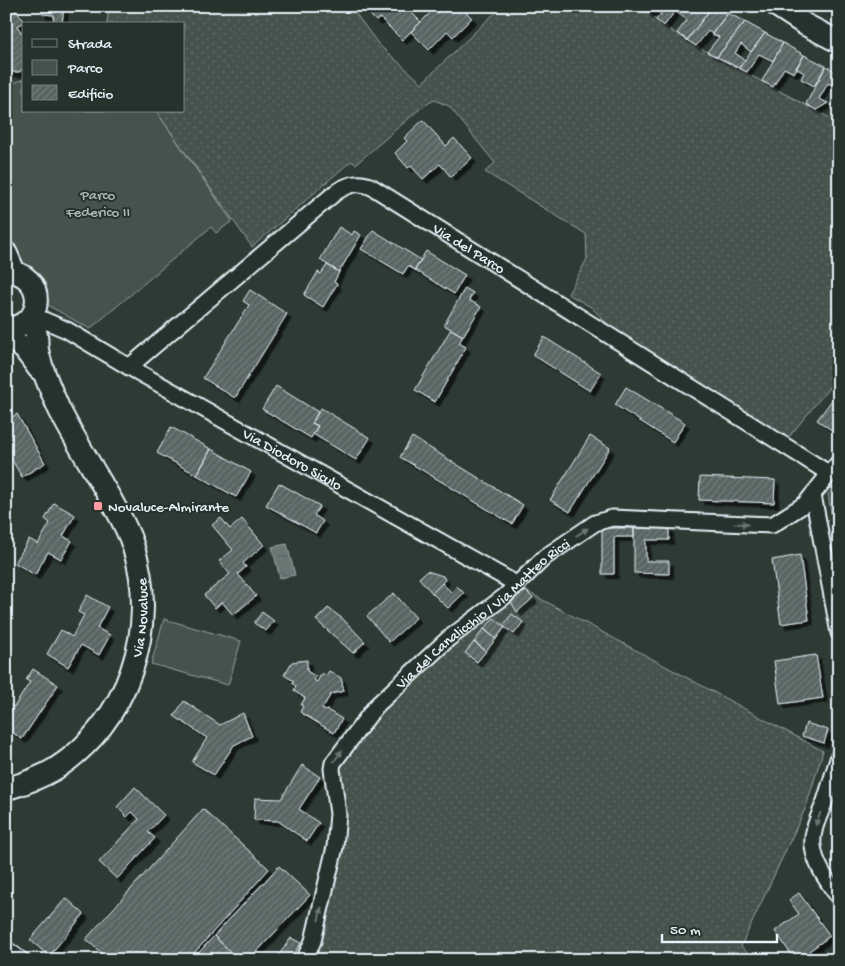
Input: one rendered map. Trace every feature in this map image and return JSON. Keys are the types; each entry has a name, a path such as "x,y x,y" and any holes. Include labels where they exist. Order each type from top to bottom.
{"main road":[{"path":"777,6 806,25 839,42"},
{"path":"9,265 32,284 37,350 45,378"},
{"path":"6,328 23,325 33,311"},
{"path":"6,334 25,350 45,378"},
{"name":"Via Novaluce","path":"6,789 31,781 55,769 75,754 95,735 114,710 128,681 138,647 143,615 140,571 124,522 60,410 45,378"}],"street":[{"name":"Via del Parco","path":"129,367 336,192 348,184 362,183 372,187 834,468"},
{"name":"Via Diodoro Siculo","path":"33,311 129,367 518,585"},
{"name":"Via del Canalicchio / Via Matteo Ricci","path":"304,960 313,941 335,847 338,814 332,769 336,758 376,706 448,640 518,585 546,557 595,523 612,518 772,525 805,504 834,468"},
{"path":"813,495 839,633"},
{"path":"839,756 814,829 812,844 816,858 827,881 839,898"}],"lane":[{"path":"6,944 28,960"}],"green space":[{"path":"109,6 350,6 379,45 422,83 502,6 642,6 661,23 696,46 839,123 839,387 833,383 788,438 615,331 591,307 568,294 587,259 586,234 485,172 495,163 449,106 434,100 422,107 356,164 351,161 252,247 157,112 185,112 185,22 107,22"},
{"name":"Parco Federico II","path":"22,80 22,112 157,112 232,221 216,233 211,227 90,329 49,306 42,280 18,265 6,228 6,86"},
{"path":"839,480 839,564 828,494"},
{"path":"526,591 823,751 806,807 741,946 754,960 308,960 317,943 337,769 377,711 458,639 510,600"},
{"path":"164,619 241,641 228,685 151,664"}],"water":[{"path":"287,544 295,575 280,578 272,547"}],"building":[{"path":"7,6 13,6 25,22 17,26 22,33 22,70 6,72"},
{"path":"42,6 64,6 62,22 53,22 54,15 42,14"},
{"path":"361,6 405,6 421,22 402,40 380,18 376,21"},
{"path":"445,6 460,6 472,18 453,37 447,31 429,50 411,32 434,9 438,13"},
{"path":"644,6 668,6 661,14 653,10 648,14 643,8"},
{"path":"668,6 713,6 687,40 677,33 687,20 675,11 664,26 656,20"},
{"path":"713,6 728,13 712,34 708,31 696,46 687,40"},
{"path":"728,13 745,22 717,57 707,52 719,37 712,34"},
{"path":"745,22 765,33 751,52 741,44 735,53 745,60 739,68 717,57"},
{"path":"765,33 783,43 773,61 759,54 747,72 739,68"},
{"path":"783,43 804,55 794,73 784,68 773,87 762,81"},
{"path":"804,55 826,66 814,86 801,79 804,73 796,68"},
{"path":"826,66 839,74 839,89 828,83 819,99 828,103 816,110 806,104"},
{"path":"423,120 446,146 454,138 472,158 451,177 440,164 423,179 411,166 408,168 395,153 407,141 404,138"},
{"path":"339,227 352,235 354,231 361,235 339,272 320,260"},
{"path":"373,230 421,260 415,270 408,266 403,274 361,249"},
{"path":"426,251 465,275 454,294 415,270"},
{"path":"327,265 339,272 334,282 337,284 323,307 304,295 318,272 321,274"},
{"path":"465,288 473,293 469,300 481,307 463,336 444,325"},
{"path":"250,290 287,314 235,398 203,378 249,305 243,301"},
{"path":"451,329 463,336 459,343 466,347 435,402 415,390"},
{"path":"544,337 601,373 590,391 533,355"},
{"path":"276,386 318,412 312,423 318,426 311,438 262,409"},
{"path":"626,387 685,423 673,442 615,405"},
{"path":"832,400 839,404 839,435 817,420"},
{"path":"321,408 370,438 356,460 313,434 318,426 312,423"},
{"path":"17,414 45,463 22,477 6,450 6,421"},
{"path":"171,427 211,449 197,475 157,453"},
{"path":"590,436 610,448 570,512 550,500"},
{"path":"412,437 523,505 512,524 400,457"},
{"path":"211,449 251,472 236,497 197,475"},
{"path":"700,477 775,480 774,503 699,500"},
{"path":"279,483 320,506 314,515 323,521 316,533 266,505"},
{"path":"54,503 75,515 63,536 72,541 61,559 48,552 35,575 15,563 29,539 38,544 50,523 45,519"},
{"path":"221,518 230,529 242,519 264,545 243,563 246,567 238,574 256,596 233,615 222,602 215,608 204,595 230,574 219,561 233,550 212,525"},
{"path":"602,528 634,528 634,537 614,537 614,574 602,574"},
{"path":"634,528 669,528 669,540 646,540 646,561 669,561 669,574 634,573"},
{"path":"800,555 809,620 781,624 772,560"},
{"path":"427,571 443,576 445,580 432,593 419,578"},
{"path":"442,583 451,592 457,586 464,593 448,608 432,593"},
{"path":"526,591 533,598 517,612 510,600"},
{"path":"394,593 416,618 389,642 367,616"},
{"path":"87,595 108,607 97,628 110,635 99,655 81,645 68,667 47,654 61,630 72,637 84,615 78,612"},
{"path":"328,608 343,619 365,642 353,653 316,620"},
{"path":"262,612 274,621 266,631 254,623"},
{"path":"512,614 523,622 514,634 503,626"},
{"path":"494,618 505,627 496,639 484,629"},
{"path":"484,629 496,639 486,651 474,642"},
{"path":"474,642 486,651 477,662 465,653"},
{"path":"816,655 823,698 780,704 774,661"},
{"path":"307,660 307,671 316,677 314,680 317,682 322,673 326,676 329,671 341,678 344,691 331,694 322,709 342,719 334,733 300,712 305,698 294,691 296,686 292,683 294,681 284,675 292,662"},
{"path":"33,669 58,685 22,739 6,728 6,702 14,707 30,682 26,680"},
{"path":"184,701 220,725 243,713 252,736 234,745 214,775 192,762 207,738 174,716"},
{"path":"806,723 828,730 824,743 802,736"},
{"path":"302,765 320,777 299,809 319,823 307,841 278,821 254,820 255,798 281,799"},
{"path":"135,787 164,815 148,832 155,838 117,879 99,862 139,819 132,812 127,817 117,807"},
{"path":"203,809 269,869 188,960 109,960 86,939"},
{"path":"279,866 310,895 249,960 239,960 214,936"},
{"path":"799,893 830,936 809,951 815,960 795,960 775,931 799,914 789,900"},
{"path":"66,898 84,914 49,956 30,940"},
{"path":"214,936 239,960 192,960"},
{"path":"291,938 301,943 291,960 275,960"}],"place":[{"name":"Novaluce-Almirante","path":"98,506"}]}
